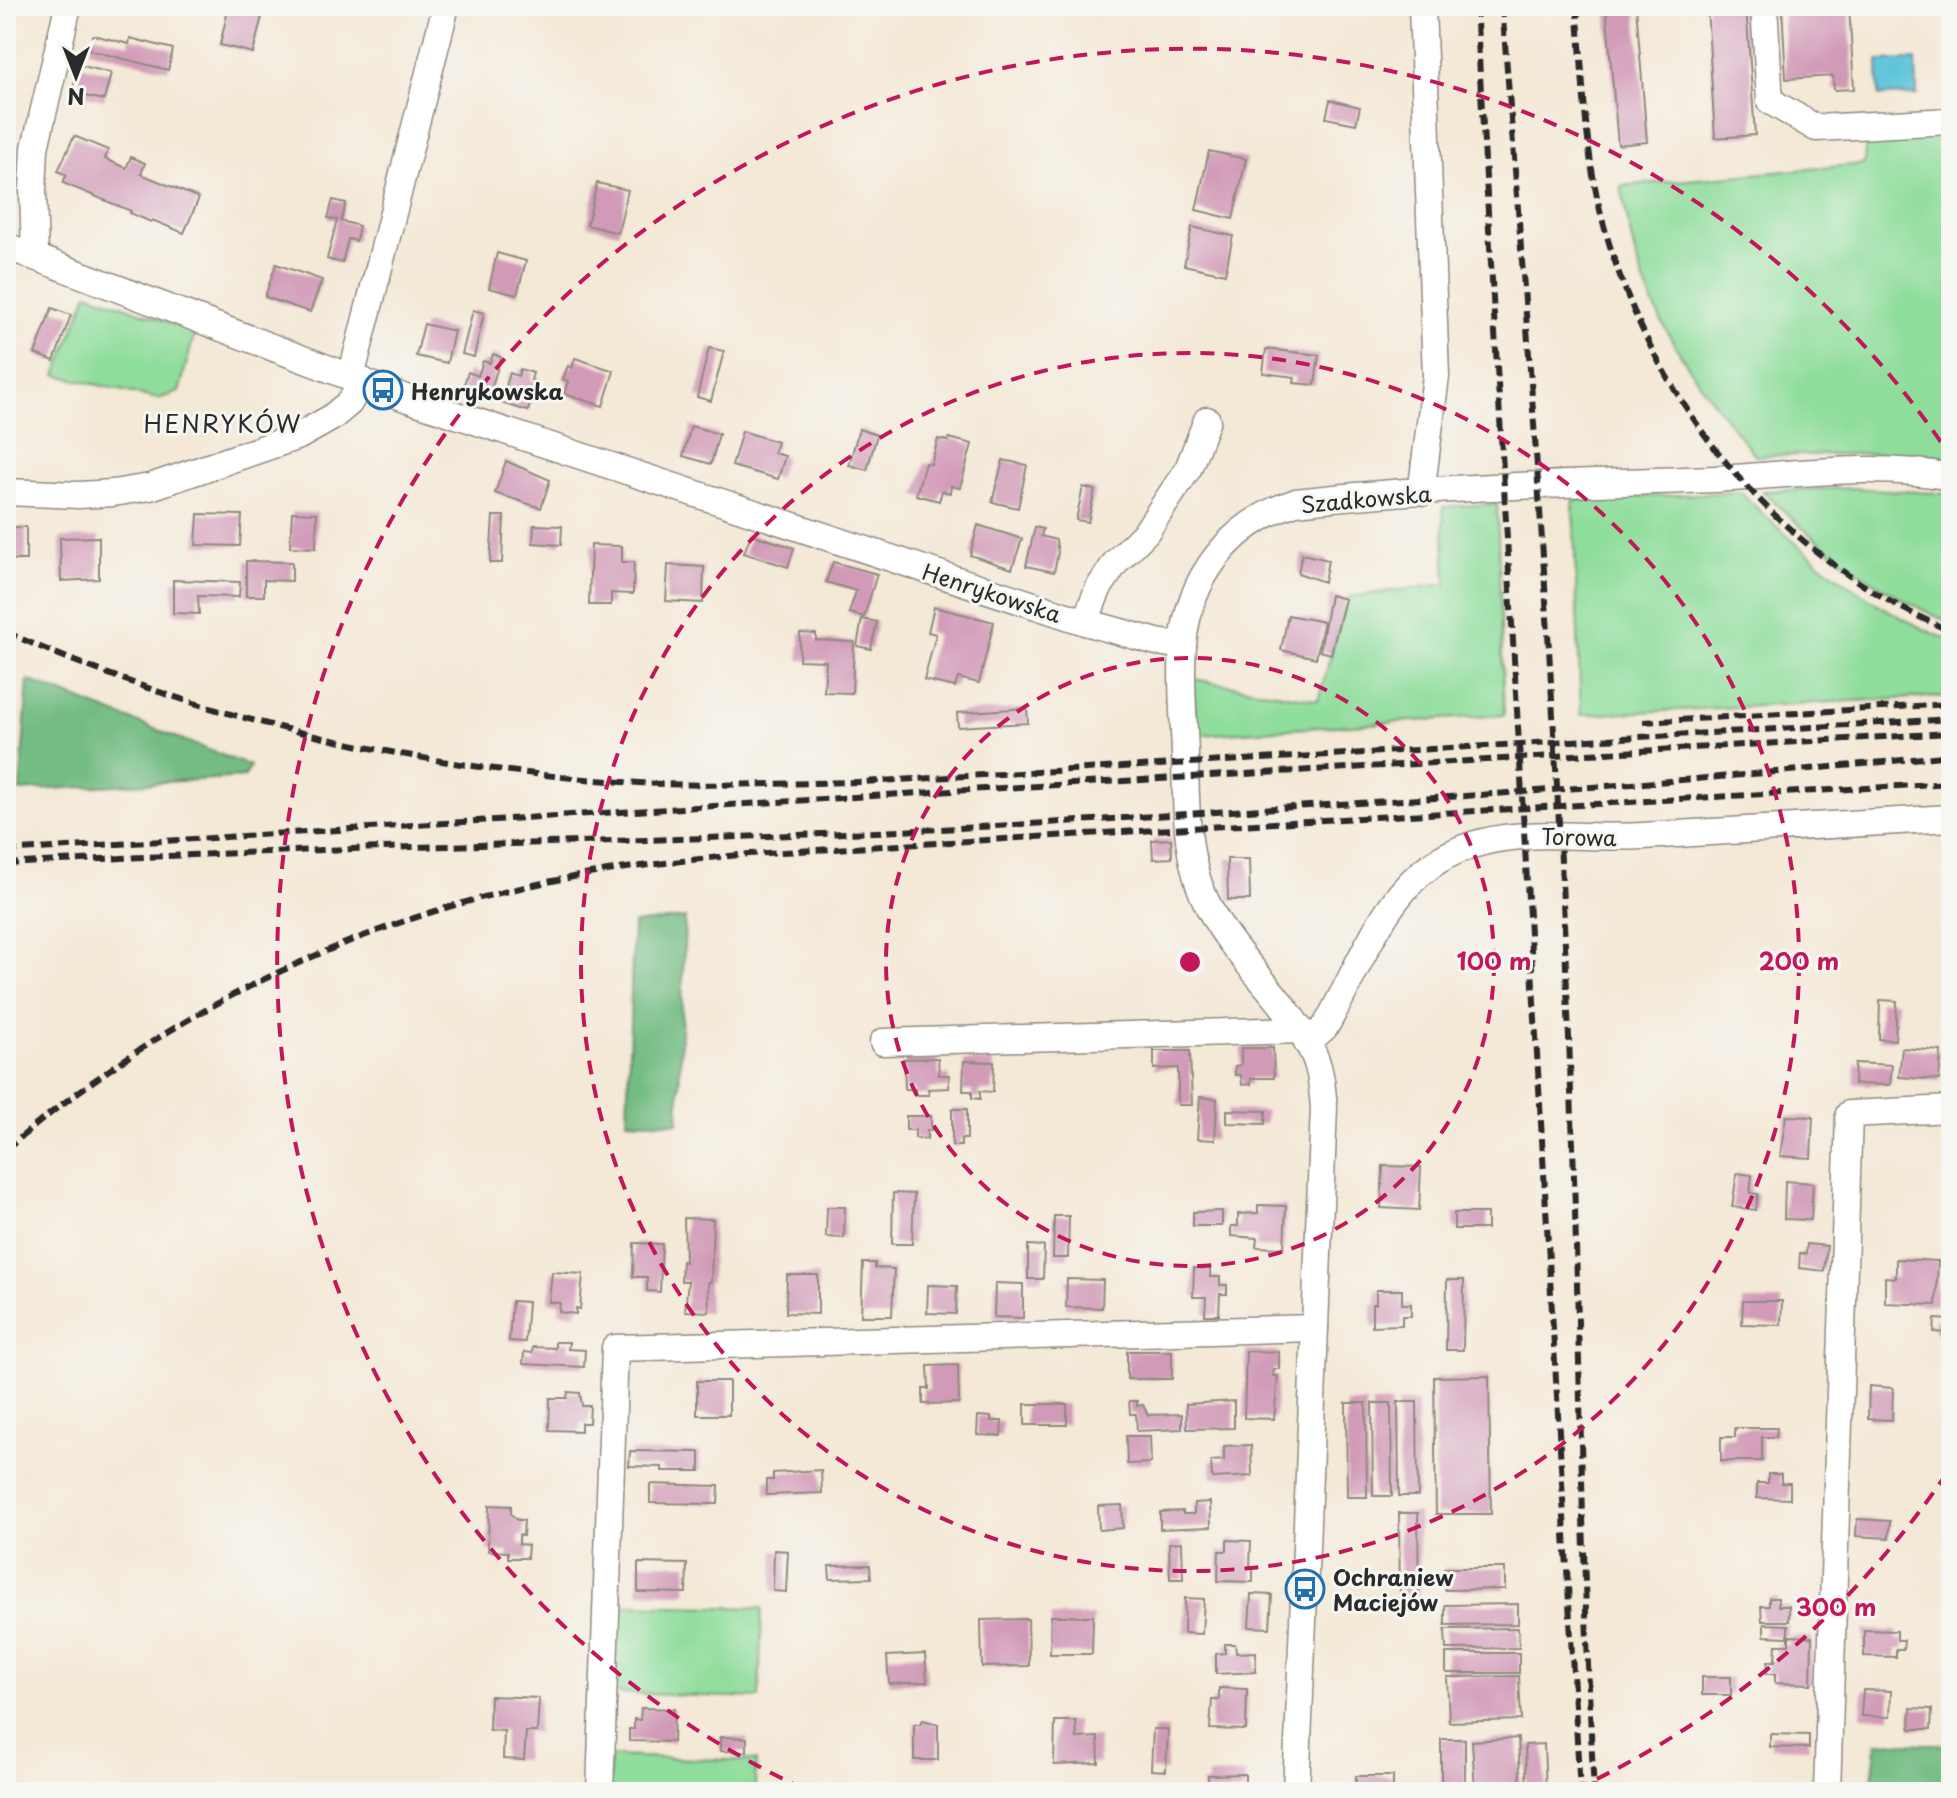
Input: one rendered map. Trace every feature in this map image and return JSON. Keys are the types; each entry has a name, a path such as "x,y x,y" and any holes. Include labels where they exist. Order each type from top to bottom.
{"street":[{"path":"35,257 35,148 68,6"},
{"path":"6,492 79,495 150,487 299,436 331,418 349,403 446,6"},
{"path":"1422,6 1436,376 1423,478 1424,492"},
{"path":"1764,6 1770,101 1816,128 1951,121"},
{"name":"Henrykowska","path":"6,246 408,399 1085,622 1183,646"},
{"path":"1085,622 1098,589 1116,562 1146,532 1188,469 1207,420"},
{"name":"Szadkowska","path":"1296,1792 1325,1119 1314,1054 1225,937 1195,875 1186,778 1183,646 1188,614 1201,582 1219,553 1247,525 1271,510 1296,502 1424,492 1841,472 1912,472 1951,477"},
{"name":"Torowa","path":"1304,1037 1325,1027 1398,897 1429,866 1455,851 1540,834 1626,837 1951,818"},
{"path":"883,1042 1304,1037"},
{"path":"1827,1792 1849,1114 1951,1109"},
{"path":"600,1792 615,1348 1315,1328"}],"green space":[{"path":"1951,129 1951,458 1910,453 1756,456 1702,387 1657,312 1636,258 1621,186 1864,164 1866,134"},
{"path":"88,293 195,332 179,392 158,399 56,375"},
{"path":"1852,488 1951,494 1951,623 1899,597 1851,566 1827,549 1763,491"},
{"path":"1740,492 1838,577 1892,612 1951,641 1951,696 1581,715 1573,500"},
{"path":"1497,504 1504,715 1197,735 1192,679 1318,700 1348,597 1446,584 1443,507"},
{"path":"28,680 250,766 245,777 20,791"},
{"path":"685,918 678,1123 627,1121 633,924"},
{"path":"616,1605 762,1608 759,1698 613,1693"},
{"path":"1877,1742 1951,1745 1951,1792 1874,1792 1871,1787"},
{"path":"610,1756 756,1761 755,1792 609,1792"}],"water":[{"path":"1916,60 1917,95 1879,96 1878,61"}],"building":[{"path":"229,6 263,12 253,53 220,45"},
{"path":"1606,6 1636,6 1647,142 1618,145"},
{"path":"1707,6 1746,6 1755,135 1715,138"},
{"path":"1782,6 1849,6 1854,89 1834,90 1833,76 1786,79"},
{"path":"93,35 129,44 130,38 173,49 168,70 89,50"},
{"path":"79,65 111,73 104,100 72,93"},
{"path":"1330,100 1360,107 1356,124 1326,118"},
{"path":"74,136 108,150 105,159 126,168 131,157 145,163 141,174 199,198 184,233 151,222 63,183 66,175 58,171"},
{"path":"1209,151 1246,159 1233,219 1196,210"},
{"path":"597,183 628,190 618,233 587,225"},
{"path":"333,200 346,203 341,221 359,226 356,241 348,239 342,263 327,259 337,220 328,218"},
{"path":"1192,227 1233,236 1225,274 1184,265"},
{"path":"497,253 526,261 517,295 489,288"},
{"path":"276,264 322,280 310,312 265,297"},
{"path":"52,308 71,315 54,361 35,354"},
{"path":"473,310 484,313 474,357 462,354"},
{"path":"424,324 454,331 447,363 416,356"},
{"path":"709,348 724,351 711,401 697,397"},
{"path":"1266,349 1319,355 1315,385 1294,383 1295,377 1263,373"},
{"path":"493,354 501,357 488,399 462,391 468,372 478,376 483,361 490,363"},
{"path":"575,358 614,371 603,406 564,394 568,381 563,379"},
{"path":"520,369 533,373 531,380 537,382 528,411 501,403 510,373 518,376"},
{"path":"691,426 719,434 711,464 683,456"},
{"path":"859,429 877,435 867,470 849,465"},
{"path":"742,431 777,442 774,453 785,456 778,479 732,466"},
{"path":"949,438 972,444 960,488 951,486 950,493 942,491 939,501 916,495 925,463 931,464 938,439 948,441"},
{"path":"1003,460 1027,465 1018,508 992,502"},
{"path":"506,461 550,480 541,508 495,493"},
{"path":"1083,487 1095,490 1088,522 1076,520"},
{"path":"292,512 317,513 316,548 290,547"},
{"path":"198,514 242,515 240,546 196,545"},
{"path":"493,516 504,516 502,563 490,563"},
{"path":"534,525 562,526 561,545 533,543"},
{"path":"978,525 1022,539 1012,569 970,555"},
{"path":"6,527 26,527 26,560 6,560"},
{"path":"1035,527 1043,529 1041,536 1056,540 1058,553 1054,572 1026,566"},
{"path":"751,534 794,548 788,567 744,553"},
{"path":"99,537 99,579 61,581 60,538"},
{"path":"591,545 622,546 622,562 634,562 633,594 611,593 611,605 589,605"},
{"path":"1302,554 1328,560 1324,582 1298,573"},
{"path":"246,561 292,562 292,581 264,580 264,596 246,596"},
{"path":"833,562 877,574 864,617 849,613 856,591 826,582"},
{"path":"668,565 704,567 703,603 666,601"},
{"path":"173,580 240,582 239,597 198,596 199,614 173,613"},
{"path":"1330,595 1345,599 1331,654 1320,651"},
{"path":"934,607 994,622 979,683 958,678 955,687 924,680 936,634 928,632"},
{"path":"1288,615 1324,622 1316,658 1281,650"},
{"path":"862,619 877,622 871,649 857,646"},
{"path":"800,633 816,634 816,640 854,642 852,693 824,692 826,661 799,660"},
{"path":"1027,708 1028,723 958,727 957,713"},
{"path":"1171,839 1172,858 1153,859 1152,840"},
{"path":"1227,859 1249,859 1250,900 1228,900"},
{"path":"1880,1000 1897,1001 1895,1040 1879,1039"},
{"path":"1241,1048 1273,1048 1274,1078 1251,1078 1251,1084 1242,1085 1241,1075 1235,1075 1235,1066 1241,1065"},
{"path":"1902,1048 1941,1051 1939,1080 1899,1077"},
{"path":"1154,1051 1190,1051 1192,1105 1178,1105 1178,1068 1154,1069"},
{"path":"938,1058 939,1075 949,1075 949,1088 928,1089 929,1095 915,1095 915,1089 905,1089 904,1059"},
{"path":"964,1061 994,1062 993,1092 980,1091 980,1099 972,1098 972,1091 963,1091"},
{"path":"1855,1063 1892,1065 1890,1085 1854,1084"},
{"path":"1200,1097 1217,1099 1215,1140 1197,1139"},
{"path":"952,1109 967,1109 967,1139 961,1139 961,1146 952,1146"},
{"path":"1227,1110 1266,1111 1265,1124 1227,1123"},
{"path":"906,1116 931,1116 927,1139 915,1138 915,1130 906,1130"},
{"path":"1786,1116 1813,1117 1811,1158 1780,1156"},
{"path":"1383,1166 1421,1167 1419,1210 1381,1208"},
{"path":"1737,1173 1752,1175 1750,1193 1758,1194 1756,1210 1732,1207"},
{"path":"1785,1181 1813,1183 1811,1220 1784,1219"},
{"path":"893,1193 914,1194 912,1244 892,1244"},
{"path":"1258,1205 1286,1206 1284,1248 1256,1247 1257,1238 1231,1236 1231,1226 1238,1226 1238,1214 1258,1213"},
{"path":"827,1207 845,1207 844,1238 826,1237"},
{"path":"1222,1211 1222,1226 1193,1226 1193,1212"},
{"path":"1454,1213 1487,1213 1487,1229 1454,1229"},
{"path":"1054,1216 1069,1216 1068,1258 1053,1258"},
{"path":"684,1218 713,1219 709,1312 685,1311 688,1281 681,1281 682,1261 685,1262"},
{"path":"634,1243 662,1244 660,1292 647,1291 647,1277 633,1277"},
{"path":"1807,1244 1827,1246 1824,1271 1799,1268 1800,1253 1806,1254"},
{"path":"1028,1245 1044,1246 1043,1279 1028,1279"},
{"path":"1896,1259 1938,1261 1936,1305 1885,1303 1885,1277 1896,1278"},
{"path":"863,1263 875,1263 875,1268 894,1269 892,1316 861,1316"},
{"path":"1194,1268 1210,1269 1210,1277 1220,1277 1220,1285 1227,1285 1227,1294 1220,1294 1219,1315 1205,1315 1206,1297 1193,1297"},
{"path":"552,1272 583,1274 580,1309 576,1308 576,1314 559,1312 560,1303 549,1302"},
{"path":"787,1275 818,1275 818,1314 786,1313"},
{"path":"1067,1279 1103,1280 1102,1308 1066,1307"},
{"path":"1447,1280 1464,1280 1463,1350 1446,1350"},
{"path":"995,1283 1023,1284 1023,1318 994,1317"},
{"path":"928,1285 957,1286 956,1314 927,1313"},
{"path":"1376,1290 1402,1290 1402,1304 1411,1304 1411,1316 1402,1316 1402,1325 1372,1326 1372,1304 1376,1304"},
{"path":"512,1301 528,1302 525,1342 509,1341"},
{"path":"1743,1301 1782,1301 1781,1325 1742,1324"},
{"path":"1935,1319 1951,1320 1951,1333 1934,1332"},
{"path":"555,1342 569,1342 568,1349 585,1350 584,1367 523,1364 524,1352 532,1353 533,1347 555,1348"},
{"path":"1127,1351 1172,1351 1172,1379 1127,1379"},
{"path":"1246,1351 1279,1352 1279,1369 1274,1369 1273,1376 1278,1376 1274,1419 1244,1418"},
{"path":"958,1365 959,1403 923,1404 923,1389 929,1389 928,1366"},
{"path":"1489,1376 1491,1514 1436,1514 1434,1377"},
{"path":"697,1381 729,1381 729,1415 697,1415"},
{"path":"1869,1386 1893,1388 1892,1420 1868,1419"},
{"path":"568,1392 580,1393 582,1406 590,1406 589,1423 581,1423 581,1431 549,1430 550,1398 567,1398"},
{"path":"1129,1401 1137,1401 1137,1406 1143,1405 1148,1415 1182,1414 1182,1429 1137,1431 1136,1414 1130,1414"},
{"path":"1234,1401 1234,1428 1187,1429 1186,1404"},
{"path":"1398,1402 1417,1402 1418,1496 1399,1496"},
{"path":"1346,1403 1366,1403 1367,1497 1347,1497"},
{"path":"1372,1403 1391,1403 1392,1496 1373,1496"},
{"path":"1025,1404 1067,1404 1067,1425 1025,1425"},
{"path":"978,1416 1002,1421 1001,1436 977,1435"},
{"path":"1735,1428 1777,1428 1776,1437 1762,1437 1762,1461 1721,1461 1721,1437 1735,1437"},
{"path":"1126,1436 1150,1436 1151,1463 1127,1464"},
{"path":"1251,1445 1252,1476 1212,1478 1211,1461 1224,1460 1224,1446"},
{"path":"630,1451 700,1452 700,1471 662,1471 662,1467 629,1466"},
{"path":"821,1470 822,1493 766,1495 766,1480 773,1480 773,1473"},
{"path":"1768,1474 1781,1474 1781,1483 1790,1483 1790,1499 1757,1498 1757,1483 1768,1483"},
{"path":"650,1484 719,1486 718,1504 650,1503"},
{"path":"1210,1502 1211,1527 1160,1529 1160,1512 1194,1514 1194,1503"},
{"path":"489,1505 511,1506 511,1514 517,1520 524,1520 519,1544 528,1545 527,1558 508,1558 508,1552 488,1551"},
{"path":"1122,1505 1123,1528 1099,1530 1098,1506"},
{"path":"1399,1513 1418,1513 1419,1606 1400,1606"},
{"path":"1857,1519 1890,1521 1889,1538 1856,1536"},
{"path":"1227,1540 1251,1541 1253,1582 1218,1581 1219,1551 1227,1551"},
{"path":"1182,1542 1183,1579 1170,1579 1169,1543"},
{"path":"774,1550 788,1551 786,1592 773,1591"},
{"path":"638,1563 687,1564 686,1593 638,1592"},
{"path":"870,1565 871,1578 830,1579 829,1566"},
{"path":"1444,1568 1505,1568 1505,1589 1445,1590"},
{"path":"1251,1594 1272,1595 1270,1628 1249,1627"},
{"path":"1185,1598 1204,1599 1202,1634 1184,1633"},
{"path":"1769,1598 1778,1598 1778,1606 1789,1606 1789,1621 1762,1621 1761,1606 1769,1606"},
{"path":"1518,1604 1518,1624 1445,1625 1445,1605"},
{"path":"1051,1616 1093,1616 1092,1654 1050,1654"},
{"path":"1028,1619 1029,1666 982,1667 981,1620"},
{"path":"1764,1624 1788,1625 1788,1637 1764,1636"},
{"path":"1518,1628 1519,1648 1446,1649 1445,1629"},
{"path":"1864,1630 1897,1631 1897,1640 1904,1640 1903,1649 1896,1649 1896,1657 1864,1656"},
{"path":"1789,1636 1812,1637 1811,1684 1775,1683 1775,1674 1767,1674 1768,1661 1775,1661 1776,1645 1789,1645"},
{"path":"1225,1644 1235,1644 1236,1653 1256,1652 1256,1672 1216,1674 1216,1654 1225,1653"},
{"path":"1446,1653 1519,1653 1519,1673 1446,1673"},
{"path":"925,1654 927,1682 889,1684 887,1656"},
{"path":"1519,1676 1521,1720 1449,1722 1447,1677"},
{"path":"1702,1677 1731,1677 1731,1695 1702,1695"},
{"path":"1219,1688 1247,1689 1246,1730 1210,1729 1212,1700 1219,1700"},
{"path":"1863,1690 1891,1691 1890,1717 1861,1716"},
{"path":"490,1696 539,1698 537,1732 526,1732 524,1760 503,1759 504,1731 489,1730"},
{"path":"641,1708 674,1709 673,1742 629,1741 629,1729 634,1729 634,1719 640,1720"},
{"path":"1911,1708 1932,1709 1931,1729 1910,1729"},
{"path":"923,1720 938,1724 938,1760 914,1760 914,1724 920,1724"},
{"path":"1055,1721 1076,1721 1077,1738 1098,1737 1099,1763 1054,1765"},
{"path":"1153,1729 1168,1729 1166,1771 1151,1770"},
{"path":"1770,1734 1809,1735 1809,1748 1770,1747"},
{"path":"720,1737 747,1738 747,1752 720,1751"},
{"path":"1518,1738 1521,1792 1475,1792 1472,1741"},
{"path":"1441,1739 1465,1739 1465,1792 1441,1792"},
{"path":"1544,1744 1546,1792 1527,1792 1525,1745"},
{"path":"1245,1774 1245,1792 1202,1792 1202,1783 1208,1783 1208,1775"},
{"path":"1356,1776 1393,1776 1393,1792 1356,1792"}],"railway":[{"path":"1476,6 1580,1792"},
{"path":"1502,6 1533,412 1559,820 1594,1792"},
{"path":"1577,6 1587,134 1600,210 1621,278 1649,343 1684,405 1726,462 1774,514 1828,560 1887,599 1951,631"},
{"path":"6,632 81,664 158,691 315,736 477,766 639,783 863,782 1951,719"},
{"path":"1643,722 1951,704"},
{"path":"6,851 934,792 1951,733"},
{"path":"6,864 1009,825 1615,785 1951,755"},
{"path":"6,1150 67,1100 132,1055 199,1014 269,977 341,945 415,918 491,895 568,878 749,854 1951,783"}],"place":[{"name":"Henrykowska","path":"383,390"},
{"name":"Ochraniew Maciejów","path":"1305,1589"}],"district":[{"name":"HENRYKÓW","path":"223,423"}]}
